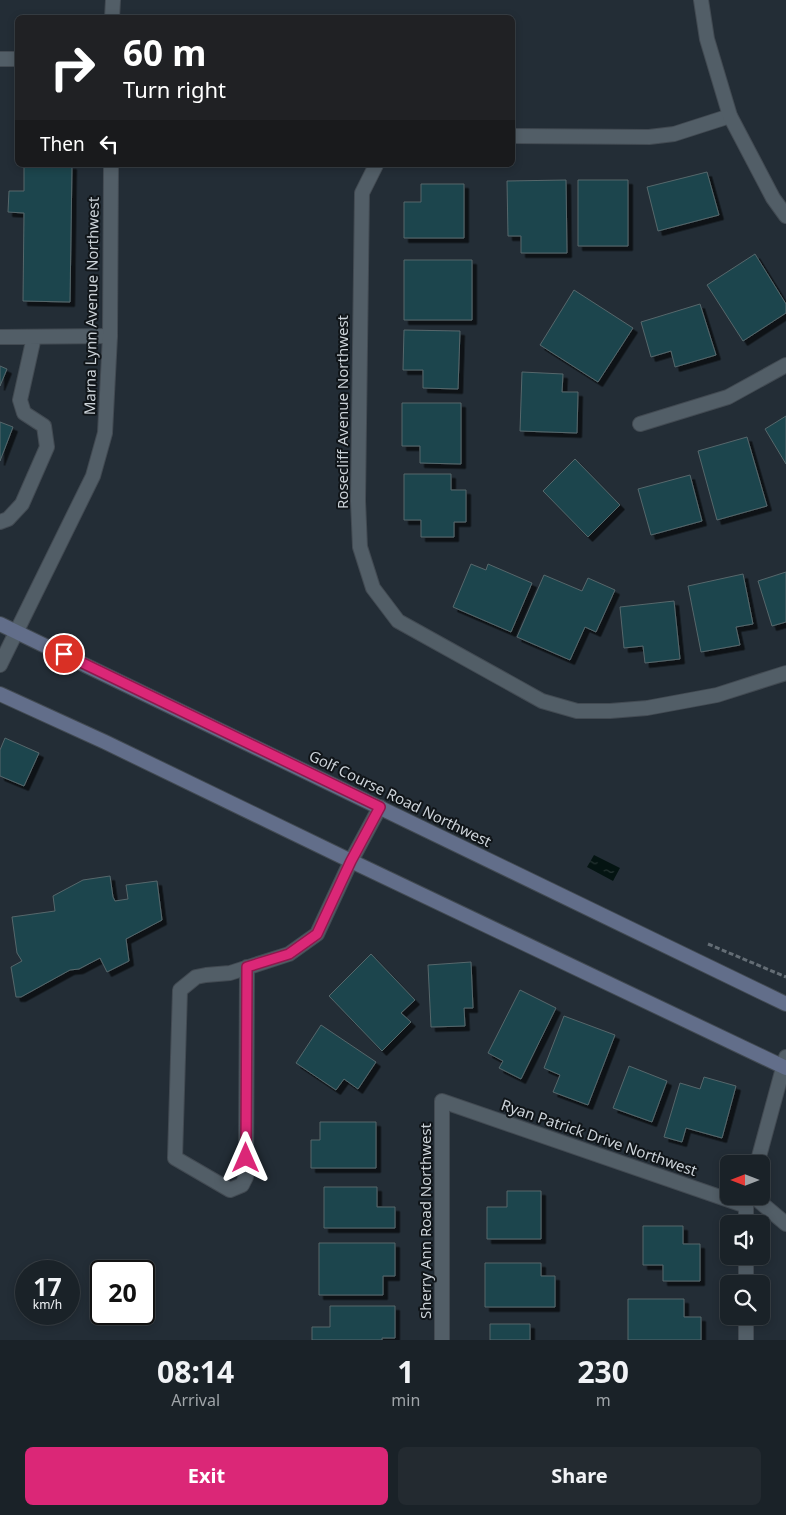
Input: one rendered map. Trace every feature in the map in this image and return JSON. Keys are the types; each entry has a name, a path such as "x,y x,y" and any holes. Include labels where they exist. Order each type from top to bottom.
{"main road":[{"name":"Golf Course Road Northwest","path":"0,624 786,1004"},
{"path":"0,694 785,1064"}],"street":[{"path":"112,0 112,15"},
{"path":"701,0 707,39 730,116 773,198 786,216"},
{"path":"0,59 15,59"},
{"path":"515,136 649,138 674,134 730,116"},
{"name":"Marna Lynn Avenue Northwest","path":"0,664 93,476 104,433 110,336 111,167"},
{"name":"Rosecliff Avenue Northwest","path":"375,167 362,193 358,501 360,547 373,588 398,621 542,701 577,711 647,708 717,695 786,673"},
{"path":"0,337 110,336"},
{"path":"0,522 8,519 22,504 47,448 44,426 24,413 20,400 34,338"},
{"path":"640,424 728,397 786,365"},
{"path":"247,967 246,1177 242,1185 230,1190 175,1158 180,990 196,977 230,972 289,954 317,934 351,861 380,807"},
{"path":"760,1155 785,1064"},
{"name":"Ryan Patrick Drive Northwest","path":"442,1101 720,1191"},
{"name":"Sherry Ann Road Northwest","path":"442,1101 442,1340"},
{"path":"757,1205 786,1224"},
{"path":"746,1325 746,1340"}],"water":[{"path":"594,855 620,868 613,881 587,867"}],"building":[{"path":"24,167 72,167 70,302 23,301 24,213 8,212 9,191 24,191"},
{"path":"707,172 719,215 658,231 647,187"},
{"path":"566,180 567,253 521,253 521,236 508,236 507,181"},
{"path":"578,180 628,180 628,246 578,246"},
{"path":"421,184 464,184 464,238 404,238 404,202 421,202"},
{"path":"755,254 786,304 786,313 743,341 707,285"},
{"path":"404,260 472,260 472,320 404,320"},
{"path":"574,290 633,328 598,382 540,345"},
{"path":"700,304 716,355 675,367 671,351 651,357 641,322"},
{"path":"404,330 460,331 458,389 423,388 423,370 403,370"},
{"path":"0,366 7,369 0,386"},
{"path":"522,372 563,374 562,392 578,392 577,433 520,431"},
{"path":"402,403 461,403 461,464 420,463 420,446 402,446"},
{"path":"786,416 786,464 765,429"},
{"path":"0,422 13,427 0,461"},
{"path":"747,437 767,506 717,520 698,451"},
{"path":"575,459 620,505 588,537 543,491"},
{"path":"404,474 451,474 451,490 466,490 466,522 454,522 454,537 421,537 421,520 404,520"},
{"path":"690,475 702,521 651,535 638,489"},
{"path":"471,564 486,570 488,564 532,583 511,632 453,607"},
{"path":"786,572 786,622 772,626 758,581"},
{"path":"743,574 753,624 736,627 740,645 701,652 688,586"},
{"path":"544,575 582,591 588,578 615,590 596,632 585,627 570,660 517,637"},
{"path":"674,601 680,659 645,663 643,646 624,648 620,607"},
{"path":"5,738 39,753 24,786 0,776 0,750"},
{"path":"110,876 115,901 128,899 126,885 157,881 162,920 126,939 129,961 107,972 100,958 79,969 70,970 21,997 16,997 11,967 22,961 17,953 12,917 55,911 53,896 83,880"},
{"path":"371,954 415,1000 401,1013 411,1022 382,1051 329,996"},
{"path":"471,962 473,1008 464,1008 465,1026 431,1027 428,965"},
{"path":"520,990 556,1008 521,1079 499,1068 503,1061 488,1053"},
{"path":"564,1016 615,1035 588,1105 553,1092 560,1075 544,1068"},
{"path":"321,1025 376,1062 358,1089 344,1079 336,1090 296,1063"},
{"path":"629,1066 667,1081 652,1122 613,1108"},
{"path":"704,1077 736,1086 722,1138 686,1128 682,1142 664,1137 680,1083 700,1089"},
{"path":"320,1122 376,1122 376,1168 311,1168 311,1140 320,1140"},
{"path":"324,1187 377,1187 377,1207 395,1207 395,1228 324,1228"},
{"path":"507,1191 541,1191 541,1239 487,1239 487,1207 507,1207"},
{"path":"643,1226 683,1226 683,1244 700,1244 700,1281 663,1281 663,1265 643,1265"},
{"path":"319,1243 395,1243 395,1276 383,1276 383,1295 319,1295"},
{"path":"485,1263 541,1263 541,1276 555,1276 555,1307 485,1307"},
{"path":"628,1299 684,1299 684,1317 701,1317 701,1340 628,1340"},
{"path":"330,1306 395,1306 395,1338 382,1338 382,1340 312,1340 312,1327 330,1327"},
{"path":"490,1324 530,1324 530,1340 490,1340"}],"route":[{"path":"64,654 380,807 351,861 317,934 289,954 247,967 246,1158"}]}
